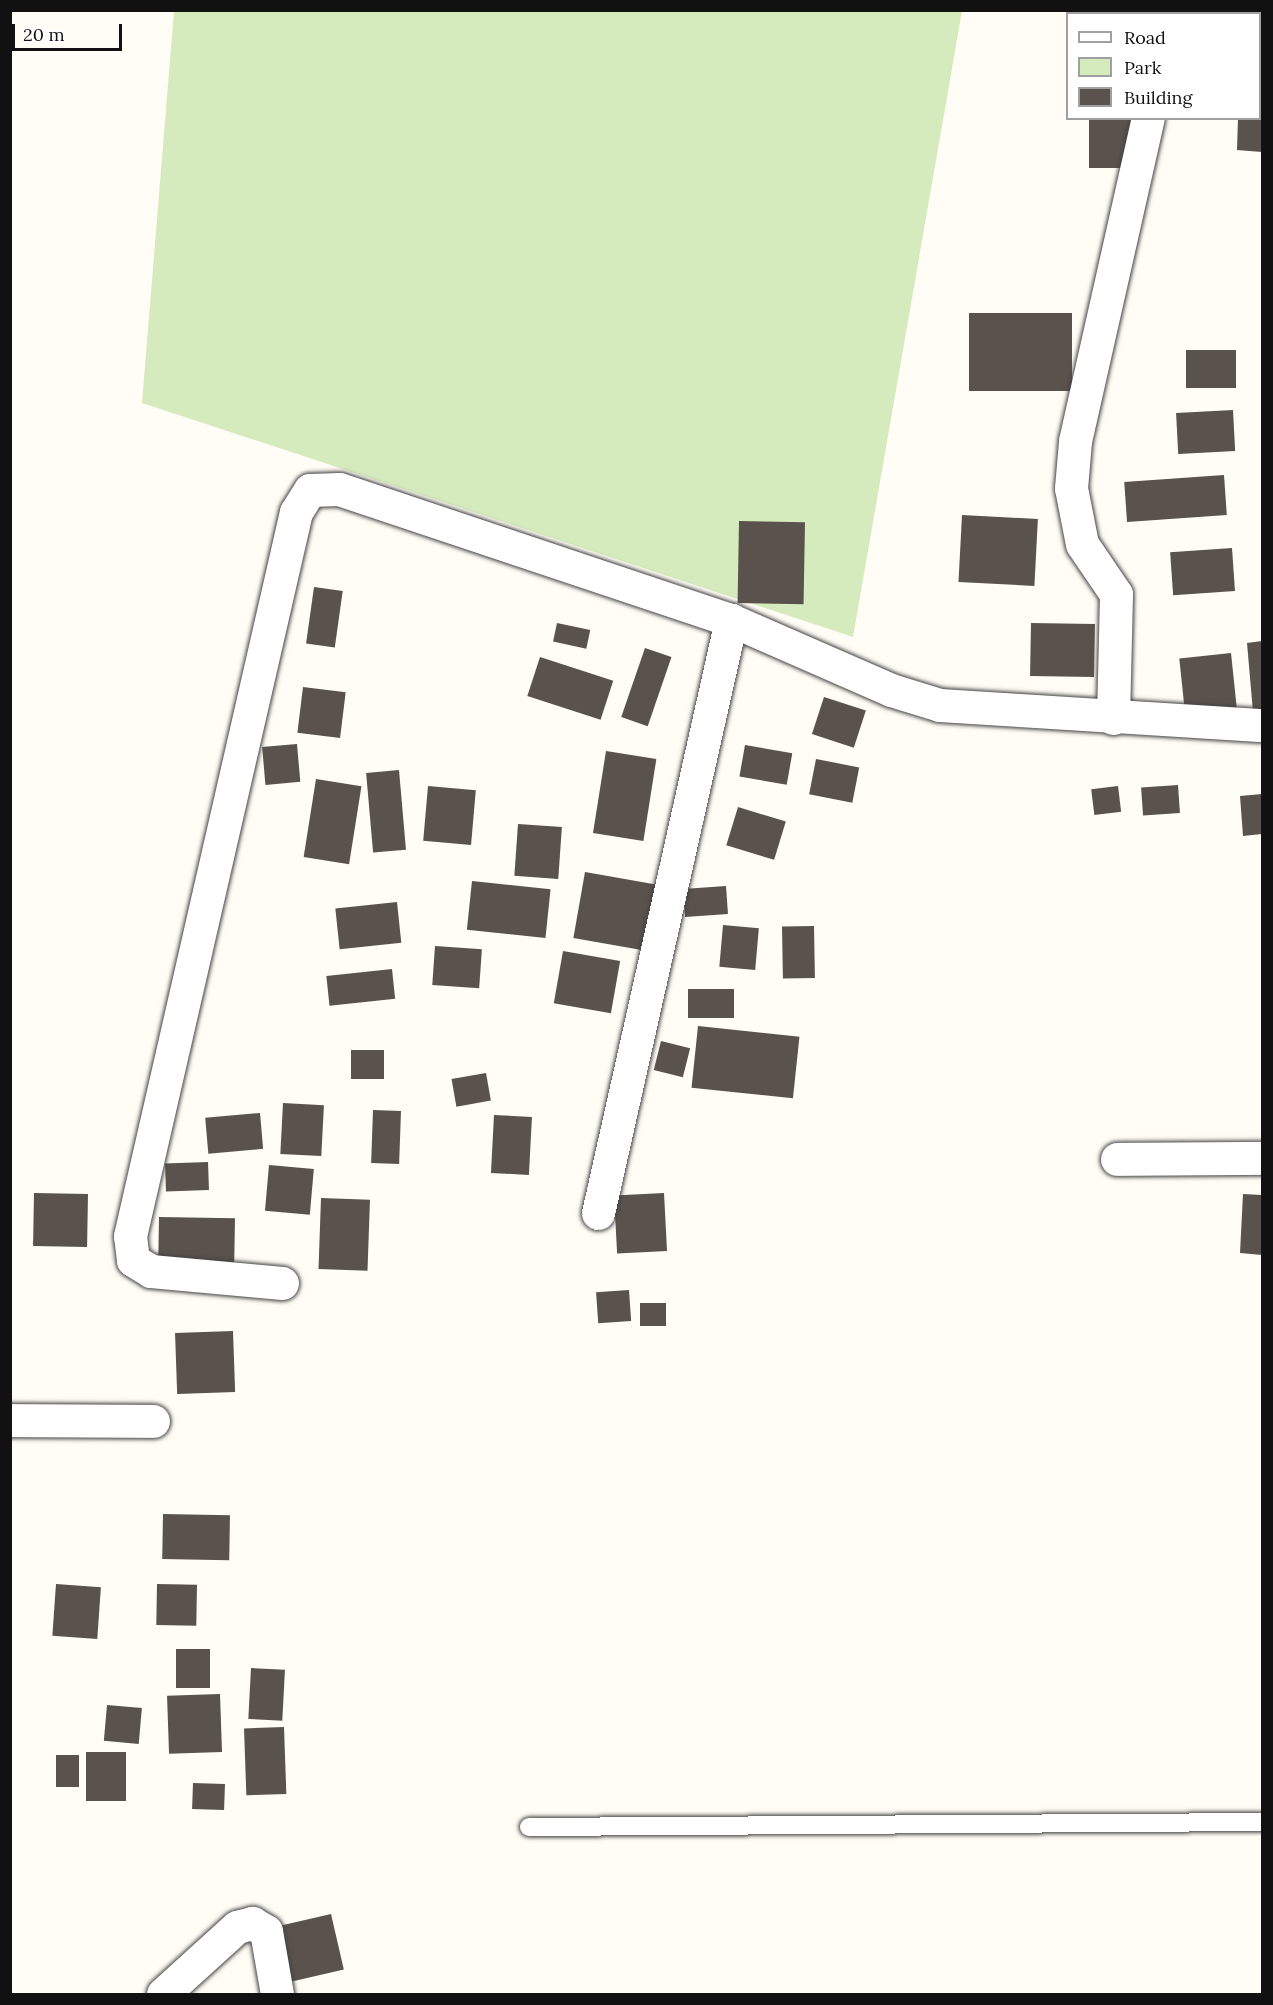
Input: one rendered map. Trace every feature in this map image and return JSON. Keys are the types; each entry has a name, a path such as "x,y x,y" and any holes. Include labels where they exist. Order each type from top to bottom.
{"street":[{"path":"1113,718 1116,594 1082,544 1071,488 1075,441 1148,120"},
{"path":"282,1283 151,1271 133,1260 130,1236 301,500 310,490 339,489 730,621 891,690 940,705 1113,718 1263,725"},
{"path":"598,1213 730,621"},
{"path":"1117,1159 1263,1158"},
{"path":"10,1420 153,1421"},
{"path":"163,1995 237,1927 252,1923 266,1931 277,1995"}],"lane":[{"path":"529,1827 1263,1822"}],"green space":[{"path":"174,11 962,11 853,637 142,403"}],"building":[{"path":"1261,116 1262,152 1237,150 1238,120 1261,120"},
{"path":"1089,120 1133,120 1133,168 1089,168"},
{"path":"969,313 1072,313 1072,391 969,391"},
{"path":"1186,350 1236,350 1236,388 1186,388"},
{"path":"1233,410 1235,451 1178,454 1176,413"},
{"path":"1224,475 1227,515 1127,522 1124,482"},
{"path":"962,515 1038,519 1034,586 958,582"},
{"path":"739,521 805,522 804,604 738,603"},
{"path":"1232,548 1235,591 1173,595 1170,552"},
{"path":"314,587 343,591 335,647 306,643"},
{"path":"557,623 590,630 586,649 553,642"},
{"path":"1031,623 1095,624 1094,677 1030,676"},
{"path":"1262,641 1262,711 1253,712 1247,643"},
{"path":"645,648 671,657 648,726 621,717"},
{"path":"1231,653 1237,713 1186,718 1179,658"},
{"path":"540,657 613,681 601,720 527,696"},
{"path":"303,687 346,692 340,738 297,733"},
{"path":"824,697 866,711 854,748 812,734"},
{"path":"297,744 300,782 265,785 262,747"},
{"path":"745,745 792,753 787,785 739,777"},
{"path":"606,751 656,759 643,841 593,833"},
{"path":"816,759 859,767 852,803 809,794"},
{"path":"399,770 406,850 373,853 366,773"},
{"path":"316,779 361,786 349,864 304,857"},
{"path":"1178,785 1180,813 1143,816 1141,788"},
{"path":"428,786 476,790 471,845 423,841"},
{"path":"1118,786 1121,812 1094,815 1091,789"},
{"path":"1262,794 1262,834 1243,836 1240,796"},
{"path":"738,807 786,822 774,860 726,845"},
{"path":"518,824 562,827 558,879 514,876"},
{"path":"585,872 659,885 647,951 573,938"},
{"path":"472,881 551,889 545,938 467,930"},
{"path":"726,886 728,914 685,917 683,889"},
{"path":"397,902 401,943 340,949 335,908"},
{"path":"723,925 759,928 755,970 719,967"},
{"path":"814,926 815,978 783,979 782,927"},
{"path":"435,946 482,949 479,988 432,985"},
{"path":"563,951 620,961 611,1013 554,1003"},
{"path":"392,969 395,999 329,1006 326,976"},
{"path":"688,989 734,989 734,1018 688,1018"},
{"path":"698,1026 799,1037 793,1098 692,1088"},
{"path":"661,1041 690,1048 683,1077 654,1070"},
{"path":"351,1050 384,1050 384,1079 351,1079"},
{"path":"486,1073 491,1101 456,1107 452,1079"},
{"path":"283,1103 324,1105 321,1156 280,1154"},
{"path":"373,1110 401,1111 399,1164 371,1163"},
{"path":"260,1113 263,1149 208,1154 205,1118"},
{"path":"494,1115 532,1117 529,1175 491,1173"},
{"path":"208,1162 209,1190 166,1191 165,1164"},
{"path":"269,1165 314,1169 310,1215 265,1211"},
{"path":"34,1193 88,1194 87,1247 33,1246"},
{"path":"664,1193 667,1251 617,1254 614,1196"},
{"path":"1243,1194 1262,1195 1262,1255 1240,1253"},
{"path":"321,1198 370,1200 367,1271 319,1269"},
{"path":"159,1217 235,1218 234,1267 158,1266"},
{"path":"629,1290 631,1321 598,1323 596,1292"},
{"path":"640,1303 666,1303 666,1326 640,1326"},
{"path":"233,1331 235,1392 177,1394 175,1333"},
{"path":"163,1514 230,1515 229,1560 162,1559"},
{"path":"56,1584 101,1587 97,1639 52,1636"},
{"path":"157,1584 197,1585 196,1626 156,1625"},
{"path":"176,1649 210,1649 210,1688 176,1688"},
{"path":"251,1668 285,1670 282,1721 248,1719"},
{"path":"220,1694 222,1752 169,1754 167,1696"},
{"path":"107,1705 142,1708 139,1744 104,1741"},
{"path":"284,1727 286,1794 246,1795 244,1728"},
{"path":"86,1752 126,1752 126,1801 86,1801"},
{"path":"56,1755 79,1755 79,1787 56,1787"},
{"path":"193,1783 225,1784 224,1810 192,1809"},
{"path":"331,1914 344,1970 286,1983 274,1927"}]}
